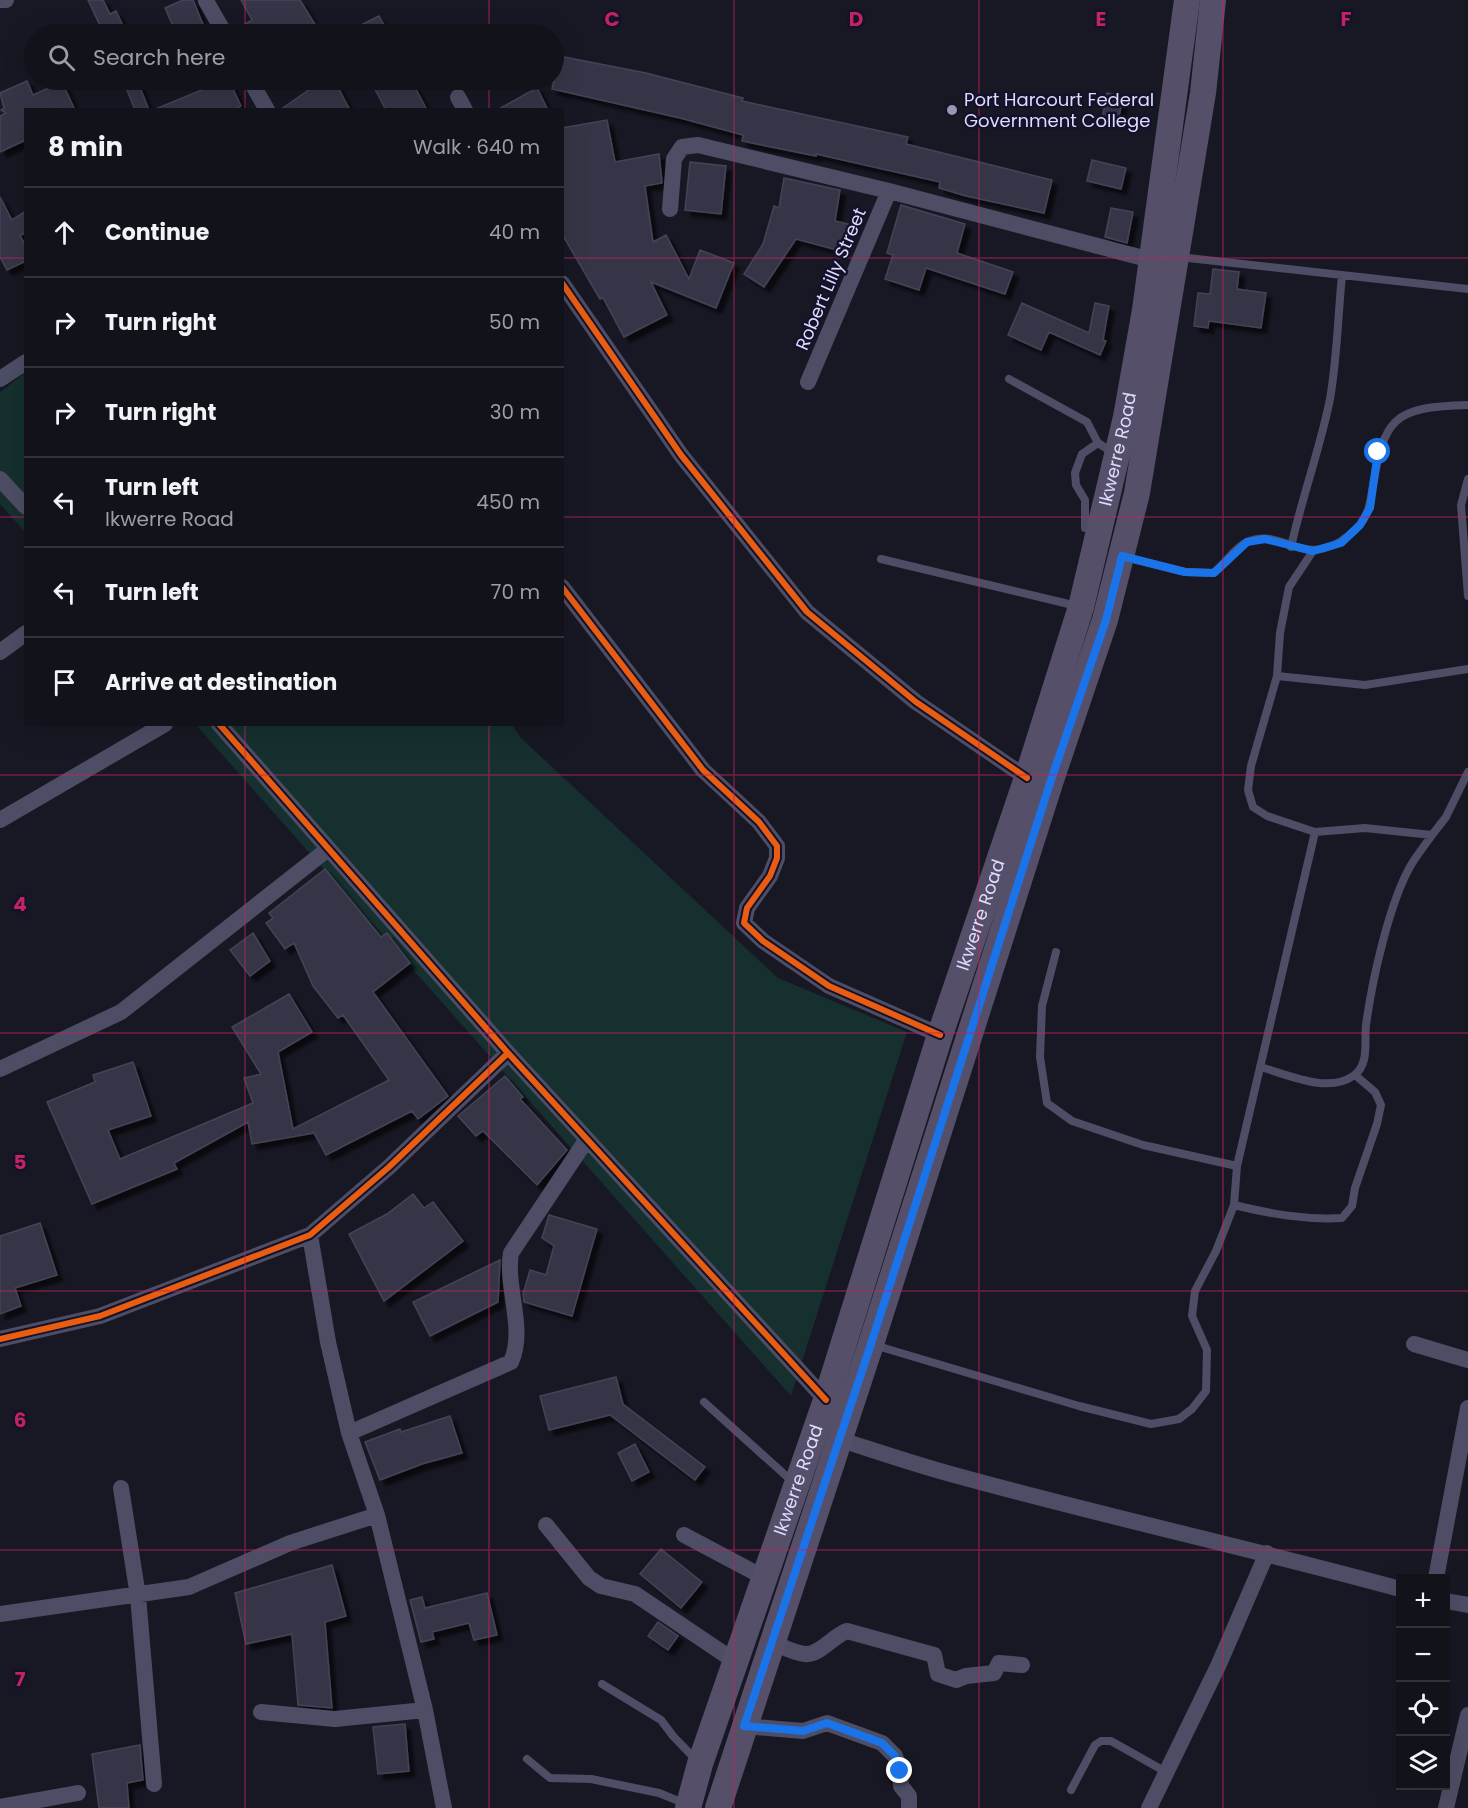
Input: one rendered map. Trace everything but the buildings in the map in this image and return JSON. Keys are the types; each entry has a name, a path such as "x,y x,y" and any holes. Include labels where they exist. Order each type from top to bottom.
{"main road":[{"name":"Ikwerre Road","path":"718,1808 871,1344 1047,791 1106,620 1137,493 1163,258 1186,0"},
{"name":"Ikwerre Road","path":"689,1806 700,1764 826,1400 940,1035 1027,778 1081,607 1108,449 1145,310 1163,258 1203,93 1213,0"}],"street":[{"path":"0,0 6,0"},
{"path":"206,2 219,24"},
{"path":"256,90 266,108"},
{"path":"670,209 674,159 682,147 698,145 1163,258"},
{"name":"Robert Lilly Street","path":"808,382 889,191"},
{"path":"564,286 681,455 807,612 916,702 1027,778"},
{"path":"0,379 24,363"},
{"path":"0,479 24,505"},
{"path":"564,590 703,770 759,822 777,846 777,858 770,876 747,908 744,923 763,941 829,986 940,1035"},
{"path":"0,652 24,634"},
{"path":"0,820 162,726"},
{"path":"221,726 508,1053 826,1400"},
{"path":"0,1069 121,1012 328,849"},
{"path":"0,1340 100,1316 310,1234 389,1167 508,1053"},
{"path":"350,1432 512,1362 516,1353 516,1338 508,1267 511,1253 587,1139"},
{"path":"310,1234 328,1342 350,1432 377,1515 425,1710 444,1808"},
{"path":"1414,1344 1468,1360"},
{"path":"1437,1574 1468,1408"},
{"path":"838,1439 966,1479 1129,1521 1267,1553 1396,1589"},
{"path":"122,1488 138,1596 154,1784"},
{"path":"0,1614 189,1587 290,1544 377,1515"},
{"path":"546,1525 589,1578 601,1586 635,1594 736,1662"},
{"path":"684,1535 765,1578"},
{"path":"1149,1808 1220,1664 1267,1553"},
{"path":"1450,1602 1468,1605"},
{"path":"772,1643 805,1654 811,1653 838,1634 847,1631 934,1655 938,1674 956,1680 966,1676 994,1673 999,1663 1022,1665"},
{"path":"261,1712 335,1719 425,1710"},
{"path":"1446,1808 1468,1715"},
{"path":"744,1726 803,1731 827,1723 882,1743 895,1756 900,1771 901,1786 909,1796 909,1808"},
{"path":"0,1807 78,1793"}],"lane":[{"path":"1163,258 1468,289"},
{"path":"1291,547 1300,507 1317,455 1330,397 1342,275"},
{"path":"1010,379 1087,422 1108,449 1082,454 1075,473 1076,485 1085,500 1085,528"},
{"path":"1122,556 1185,572 1214,573 1247,542 1265,539 1313,551 1341,543 1360,525 1370,508 1378,452 1385,432 1397,419 1415,411 1438,405 1468,405"},
{"path":"1468,480 1461,505 1468,596"},
{"path":"1313,551 1289,587 1280,633 1277,676 1262,723 1248,790 1253,807 1267,816 1315,832 1365,828 1432,835"},
{"path":"881,559 1081,607"},
{"path":"1277,676 1365,685 1468,669"},
{"path":"1260,1067 1328,1083 1337,1083 1355,1075 1365,1059 1366,1026 1392,909 1410,866 1446,817 1468,772"},
{"path":"871,1344 1079,1406 1151,1424 1179,1419 1192,1409 1206,1391 1207,1350 1192,1316 1195,1291 1216,1251 1234,1205 1237,1166 1315,832"},
{"path":"1056,952 1042,1017 1040,1058 1047,1103 1072,1122 1143,1145 1237,1166"},
{"path":"1234,1205 1275,1215 1315,1219 1342,1218 1352,1206 1355,1188 1377,1124 1381,1105 1376,1092 1355,1075"},
{"path":"704,1402 797,1486"},
{"path":"602,1684 661,1720 700,1764"},
{"path":"1071,1790 1095,1745 1101,1741 1111,1741 1166,1772"},
{"path":"527,1759 550,1778 591,1779 659,1794 689,1806"}],"green space":[{"path":"24,374 24,531 0,504 0,392"},
{"path":"197,726 513,726 521,738 778,978 907,1032 791,1396"}],"cycle path":[{"path":"564,286 681,455 807,612 916,702 1027,778"},
{"path":"564,590 703,770 759,822 777,846 777,858 770,876 747,908 744,923 763,941 829,986 940,1035"},
{"path":"221,726 508,1053 826,1400"},
{"path":"0,1339 100,1316 310,1235 389,1167 508,1053"}],"place":[{"name":"Port Harcourt Federal Government College","path":"952,110"}],"route":[{"path":"900,1771 895,1756 882,1743 827,1723 803,1731 788,1732 744,1726 871,1344 1051,780 1106,620 1122,556 1185,572 1214,573 1247,542 1265,539 1313,551 1341,543 1360,525 1370,508 1378,452"}]}
